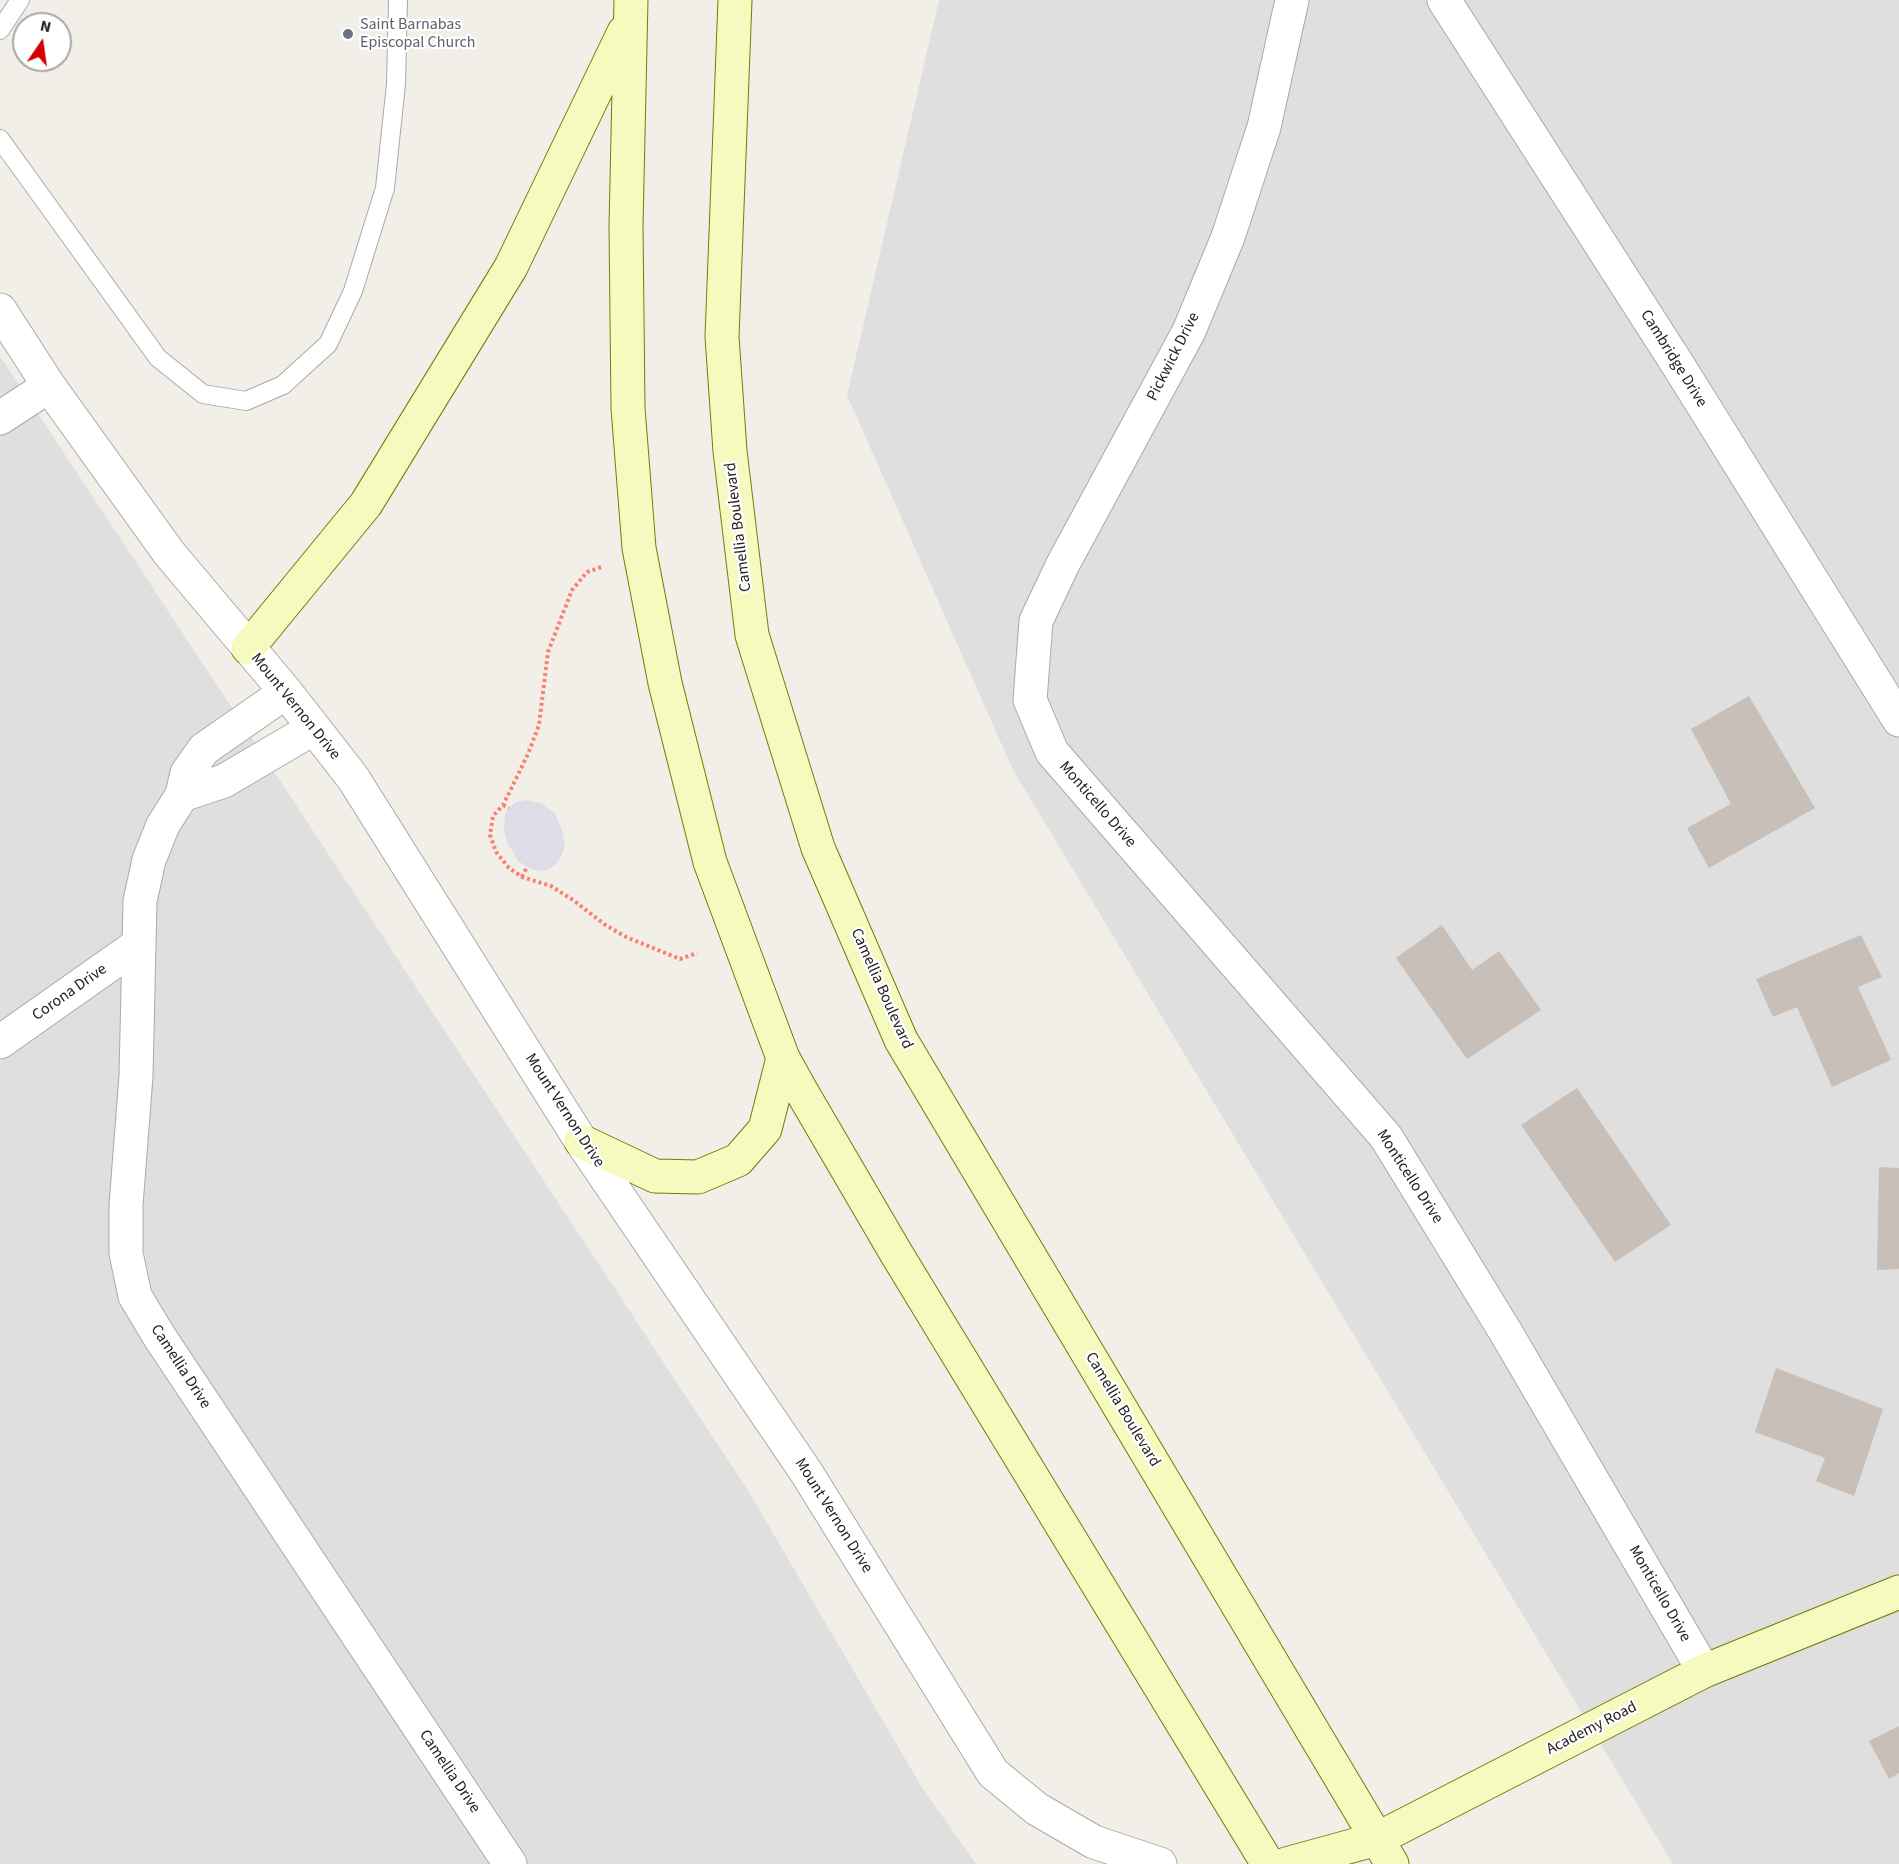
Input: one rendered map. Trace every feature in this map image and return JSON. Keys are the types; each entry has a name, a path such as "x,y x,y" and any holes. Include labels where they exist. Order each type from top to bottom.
{"main road":[{"name":"Camellia Boulevard","path":"735,0 722,337 730,451 752,635 818,848 901,1040 1384,1852"},
{"path":"248,648 366,504 511,267 630,11"},
{"path":"630,11 626,226 628,408 639,548 665,683 710,862 783,1058 896,1253 1268,1864"},
{"path":"581,1141 655,1176 698,1178 738,1160 765,1129 783,1058"},
{"name":"Academy Road","path":"1286,1864 1384,1852 1704,1671 1899,1592"}],"street":[{"name":"Pickwick Drive","path":"1030,700 1036,621 1064,564 1189,331 1228,237 1264,127 1292,0"},
{"name":"Cambridge Drive","path":"1444,0 1678,365 1899,720"},
{"name":"Mount Vernon Drive","path":"0,310 50,386 169,553 286,692 353,778 581,1141 806,1472 993,1773 1037,1809 1094,1842 1160,1864"},
{"path":"0,418 50,386"},
{"name":"Camellia Drive","path":"286,692 204,749 187,773 182,795 163,825 149,860 140,901 136,1076 126,1205 126,1253 135,1296 159,1336 510,1864"},
{"name":"Monticello Drive","path":"1030,700 1052,752 1386,1137 1505,1330 1704,1671"},
{"path":"182,795 224,781 314,728"},
{"name":"Corona Drive","path":"0,1042 139,945"}],"lane":[{"path":"0,30 20,0"},
{"path":"0,139 158,358 203,394 246,401 284,386 328,344 353,291 385,188 396,84 398,0"}],"path":[{"path":"602,567 587,572 572,590 548,652 538,725 528,754 503,805 493,816 490,835 496,852 508,868 522,877 551,886 603,924 626,937 680,959 697,953"},
{"path":"503,805 509,808"},
{"path":"522,877 527,867"}],"shaded area":[{"path":"939,0 1899,0 1899,1864 1673,1864 1013,770 847,395"},
{"path":"0,356 749,1492 921,1786 976,1864 0,1864"},
{"path":"527,800 541,803 555,814 562,830 565,846 560,859 547,870 538,871 518,861 506,840 505,815 516,802"}],"building":[{"path":"1749,696 1815,808 1709,868 1687,828 1731,804 1691,729"},
{"path":"1442,925 1472,970 1499,951 1541,1010 1467,1059 1396,958"},
{"path":"1861,935 1882,977 1858,987 1891,1060 1832,1087 1797,1007 1773,1017 1756,979"},
{"path":"1577,1088 1671,1225 1615,1262 1521,1125"},
{"path":"1879,1167 1899,1168 1899,1269 1877,1270"},
{"path":"1776,1368 1883,1409 1854,1496 1816,1481 1825,1458 1755,1432"},
{"path":"1899,1726 1899,1773 1889,1779 1869,1741"}],"place":[{"name":"Saint Barnabas Episcopal Church","path":"348,34"}]}
